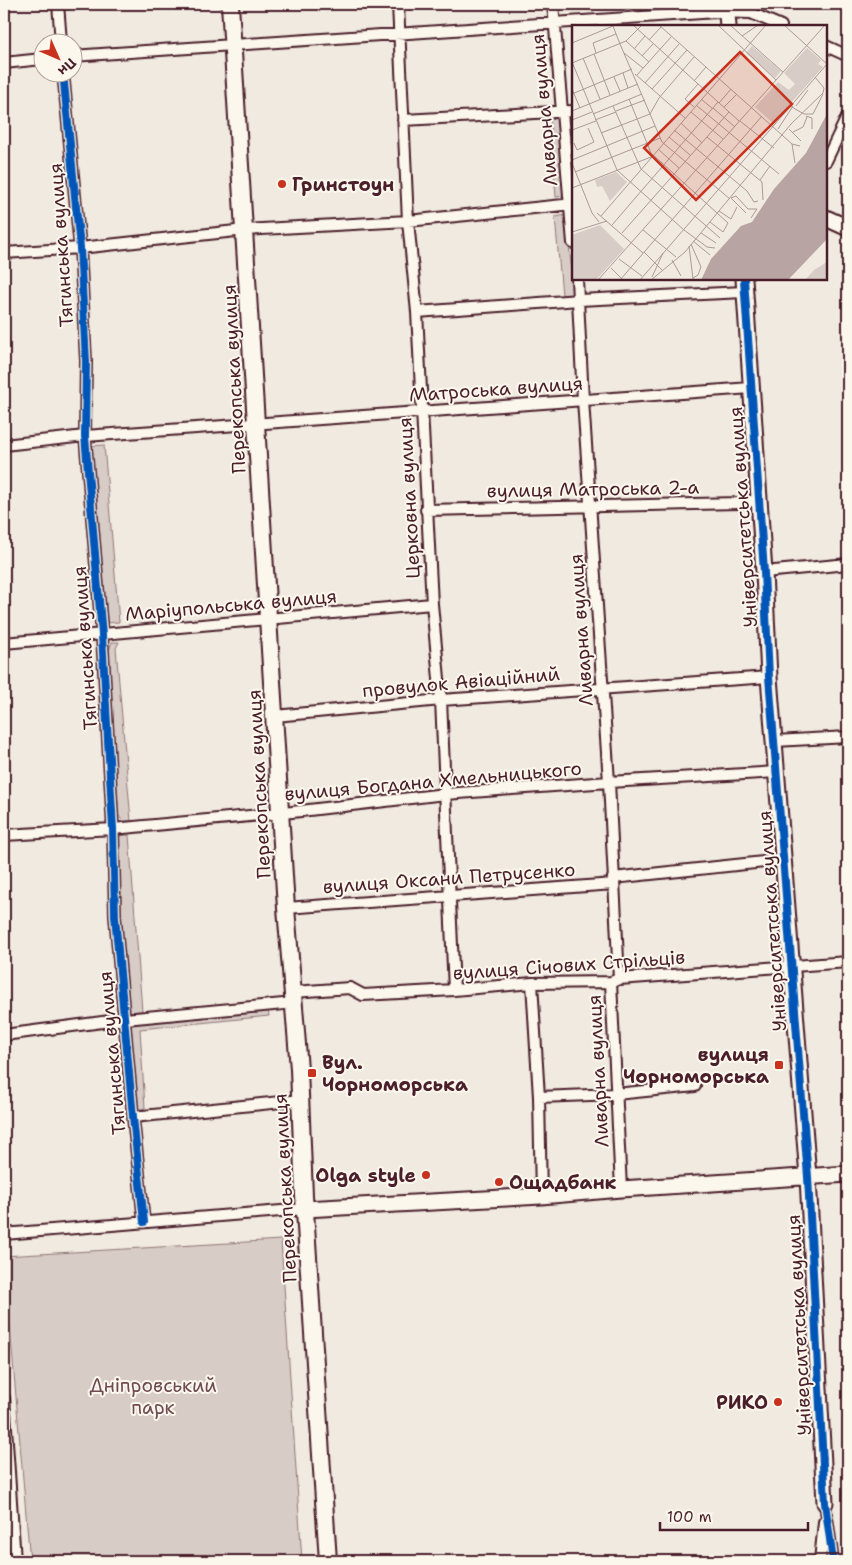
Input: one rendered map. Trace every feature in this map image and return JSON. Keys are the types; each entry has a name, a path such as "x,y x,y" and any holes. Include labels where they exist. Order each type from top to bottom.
{"main road":[{"name":"Перекопська вулиця","path":"230,4 286,908 301,1100 305,1209 328,1561"}],"street":[{"path":"58,4 60,32"},
{"name":"Церковна вулиця","path":"398,4 408,221 417,312 426,510 441,700 448,895 454,990"},
{"name":"Ливарна вулиця","path":"553,4 572,223"},
{"path":"82,55 554,23 727,14 751,13 779,25"},
{"path":"827,46 848,56"},
{"path":"4,63 32,60"},
{"name":"Тягинська вулиця","path":"64,82 80,248 86,362 84,436 102,635 116,916 144,1222"},
{"path":"403,120 572,111"},
{"path":"827,159 848,115"},
{"path":"4,253 80,248 245,230 408,221 571,204"},
{"path":"827,218 848,228"},
{"name":"Ливарна вулиця","path":"577,280 583,400 609,782 613,881 616,1094 621,1189"},
{"path":"417,312 744,285"},
{"name":"Університетська вулиця","path":"744,285 764,572 769,677 808,1177 826,1504 833,1561"},
{"name":"Матроська вулиця","path":"4,445 84,436 751,388"},
{"name":"вулиця Матроська 2-а","path":"426,510 590,507 759,500"},
{"path":"764,572 848,564"},
{"name":"Маріупольська вулиця","path":"4,643 432,604"},
{"name":"провулок Авіаційний","path":"275,716 441,700 769,677"},
{"path":"775,741 848,737"},
{"name":"вулиця Богдана Хмельницького","path":"4,835 113,829 280,813 445,794 777,772"},
{"name":"вулиця Оксани Петрусенко","path":"286,908 613,881 783,860"},
{"name":"вулиця Січових Стрільців","path":"4,1035 350,988 363,995 615,980 848,962"},
{"path":"532,984 539,1096 541,1196"},
{"path":"539,1096 616,1094 695,1086"},
{"path":"133,1116 301,1100"},
{"path":"4,1234 305,1209 541,1196 848,1174"},
{"path":"4,1398 15,1561"},
{"name":"Університетська вулиця","path":"820,1561 826,1504"},
{"path":"4,1538 14,1530"}],"green space":[{"path":"557,118 563,196 556,197 550,119"},
{"path":"566,215 574,294 562,295 555,217"},
{"path":"104,445 119,622 107,623 89,446"},
{"path":"112,642 119,642 116,648 131,821 123,821 116,813 107,655"},
{"path":"129,835 142,1011 129,1012 119,914 117,836"},
{"path":"268,1009 269,1016 140,1029 145,1108 136,1110 130,1030 132,1025 138,1022"},
{"name":"Дніпровський парк","path":"281,1240 302,1561 30,1561 4,1256"}],"cycle path":[{"path":"64,82 80,248 86,361 85,436 102,635 113,829 115,916 144,1222"},
{"path":"744,280 764,572 769,677 808,1177 825,1503 833,1561"}],"place":[{"name":"Гринстоун","path":"282,184"},
{"name":"вулиця Чорноморська","path":"779,1065"},
{"name":"Вул. Чорноморська","path":"312,1073"},
{"name":"Olga style","path":"426,1175"},
{"name":"Ощадбанк","path":"499,1182"},
{"name":"РИКО","path":"778,1402"}]}
